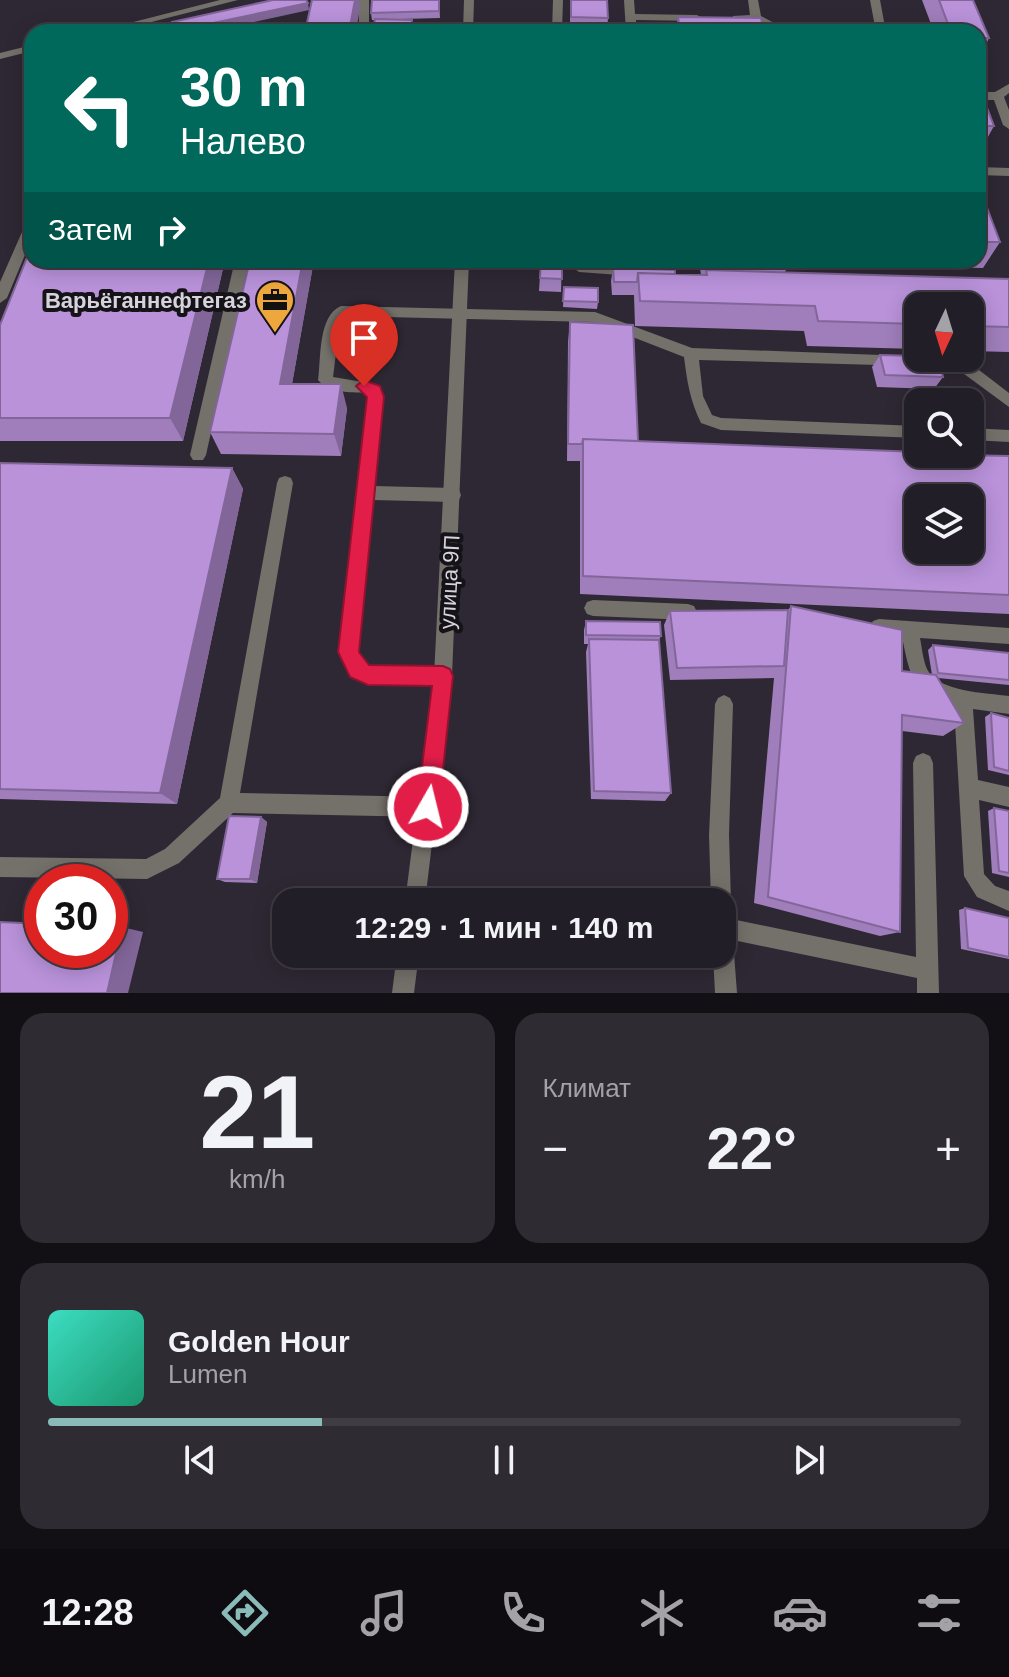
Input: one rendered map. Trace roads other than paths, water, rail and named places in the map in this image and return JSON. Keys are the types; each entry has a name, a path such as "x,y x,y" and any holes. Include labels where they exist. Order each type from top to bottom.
{"street":[{"path":"132,24 233,0"},
{"path":"359,0 363,24"},
{"path":"468,24 469,0"},
{"path":"557,24 558,0"},
{"path":"629,0 630,24"},
{"path":"753,0 756,18"},
{"path":"875,0 880,24"},
{"path":"630,17 709,18"},
{"path":"725,18 756,18 768,24"},
{"path":"0,56 24,50"},
{"path":"986,96 998,96 1009,87"},
{"path":"998,96 1009,125"},
{"path":"986,171 1009,172"},
{"path":"0,298 24,242"},
{"path":"198,455 240,268"},
{"name":"улица 9П","path":"417,888 443,676 462,268"},
{"path":"584,268 655,272"},
{"path":"443,676 368,675 351,663 349,652 376,397 370,388 336,385 325,380 335,314 347,309 595,317 691,354 950,361 961,364 1009,401"},
{"path":"691,354 696,396 706,419 721,424 904,431"},
{"path":"984,435 1009,436"},
{"path":"0,867 147,869 172,856 229,803 285,483"},
{"path":"366,493 453,495"},
{"path":"593,608 713,613"},
{"path":"864,626 1009,636"},
{"path":"909,631 921,677 928,687 940,693 1009,705"},
{"path":"963,697 974,876 980,888 991,896 1009,901"},
{"path":"721,888 719,821 724,704"},
{"path":"923,763 928,993"},
{"path":"968,788 1009,797"},
{"path":"229,803 428,807"},
{"path":"736,932 927,970"},
{"path":"403,993 406,968"},
{"path":"724,968 726,993"}],"place":[{"name":"Варьёганнефтегаз","path":"275,334"}]}
